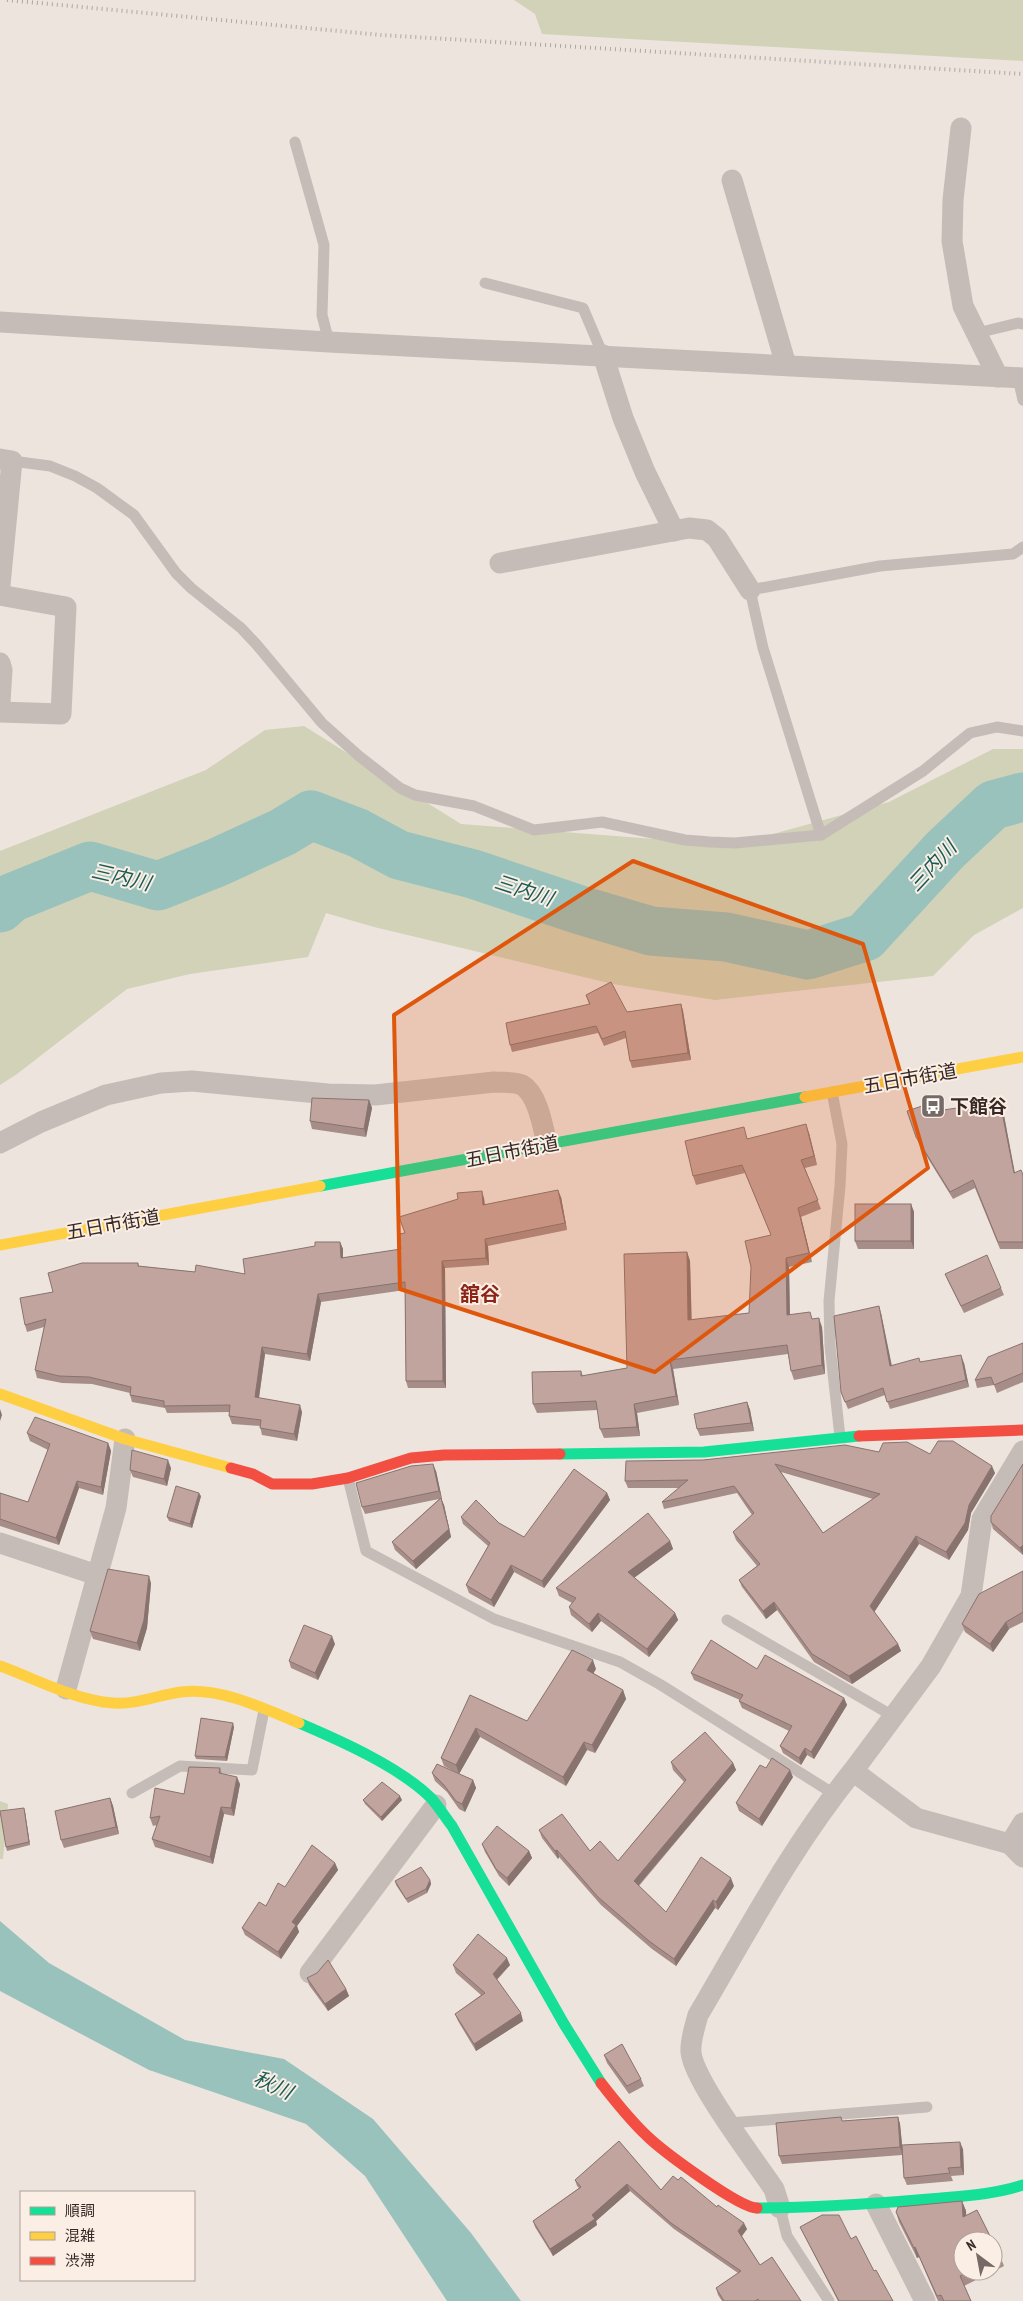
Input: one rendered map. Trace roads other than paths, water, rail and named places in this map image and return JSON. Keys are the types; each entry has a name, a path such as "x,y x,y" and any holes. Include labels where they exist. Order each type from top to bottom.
{"street":[{"path":"961,128 952,200 952,240 963,306 977,333 1013,378"},
{"path":"732,180 786,365"},
{"path":"0,322 329,342 1013,378"},
{"path":"603,355 623,418 645,472 674,531"},
{"path":"0,585 6,460"},
{"path":"500,563 689,528 707,530 718,538 750,590"},
{"path":"0,594 66,607 61,714 0,712"},
{"path":"0,663 2,670 0,702"},
{"name":"五日市街道","path":"0,1245 1023,1057"},
{"path":"0,1143 40,1122 106,1095 161,1083 192,1082 328,1094 375,1095 494,1082 514,1083 525,1088 537,1108 547,1144"},
{"path":"0,1394 125,1439 253,1474 272,1484 312,1484 348,1478 411,1458 436,1456 704,1452 840,1437 1023,1430"},
{"path":"66,1690 116,1508 125,1439"},
{"path":"780,2208 774,2189 702,2081 691,2054 693,2031 698,2015 790,1858 834,1794 931,1666 971,1596 982,1519 1023,1451"},
{"path":"0,1543 97,1574"},
{"path":"0,1666 104,1702 128,1703 193,1691 240,1700 340,1741 410,1782 430,1796 452,1826 564,2024 622,2110 647,2136 726,2195 754,2208 780,2208 876,2204 971,2195 1007,2190 1023,2185"},
{"path":"853,1771 916,1818 1016,1850 1023,1823"},
{"path":"310,1972 436,1805"},
{"path":"876,2204 925,2301"}],"lane":[{"path":"295,142 324,245 322,315 329,342"},
{"path":"485,283 584,308 603,355"},
{"path":"977,333 1018,323 1023,324"},
{"path":"1013,378 1023,400"},
{"path":"6,460 50,466 75,476 104,492 134,515 176,573 258,645 322,723 400,788 414,795 474,806 534,830 602,822 685,840 735,843 821,835 923,772 970,733 997,727 1023,731"},
{"path":"821,835 766,656 750,590 880,566 1013,554 1023,548"},
{"path":"832,1092 842,1144 829,1301 830,1346 840,1437"},
{"path":"348,1478 366,1551 494,1619 620,1662 661,1685 834,1794"},
{"path":"726,1620 893,1716"},
{"path":"132,1793 180,1766 252,1770 264,1710"},
{"path":"730,2123 927,2107"},
{"path":"780,2208 787,2236 829,2301"}],"water":[{"name":"秋川","path":"0,1921 49,1963 185,2040 284,2059 373,2119 471,2233 521,2301 447,2301 365,2176 306,2124 149,2070 0,1991"}],"waterway":[{"name":"三内川","path":"0,908 11,898 90,866 158,886 218,862 283,832 311,815 358,833 399,855 473,874 580,910 651,931 726,937 808,955 865,937 945,850 993,805 1023,797"}],"railway":[{"path":"7,0 381,35 1023,74"}],"place":[{"name":"下館谷","path":"933,1106"}],"district":[{"name":"舘谷","path":"480,1294"}]}
